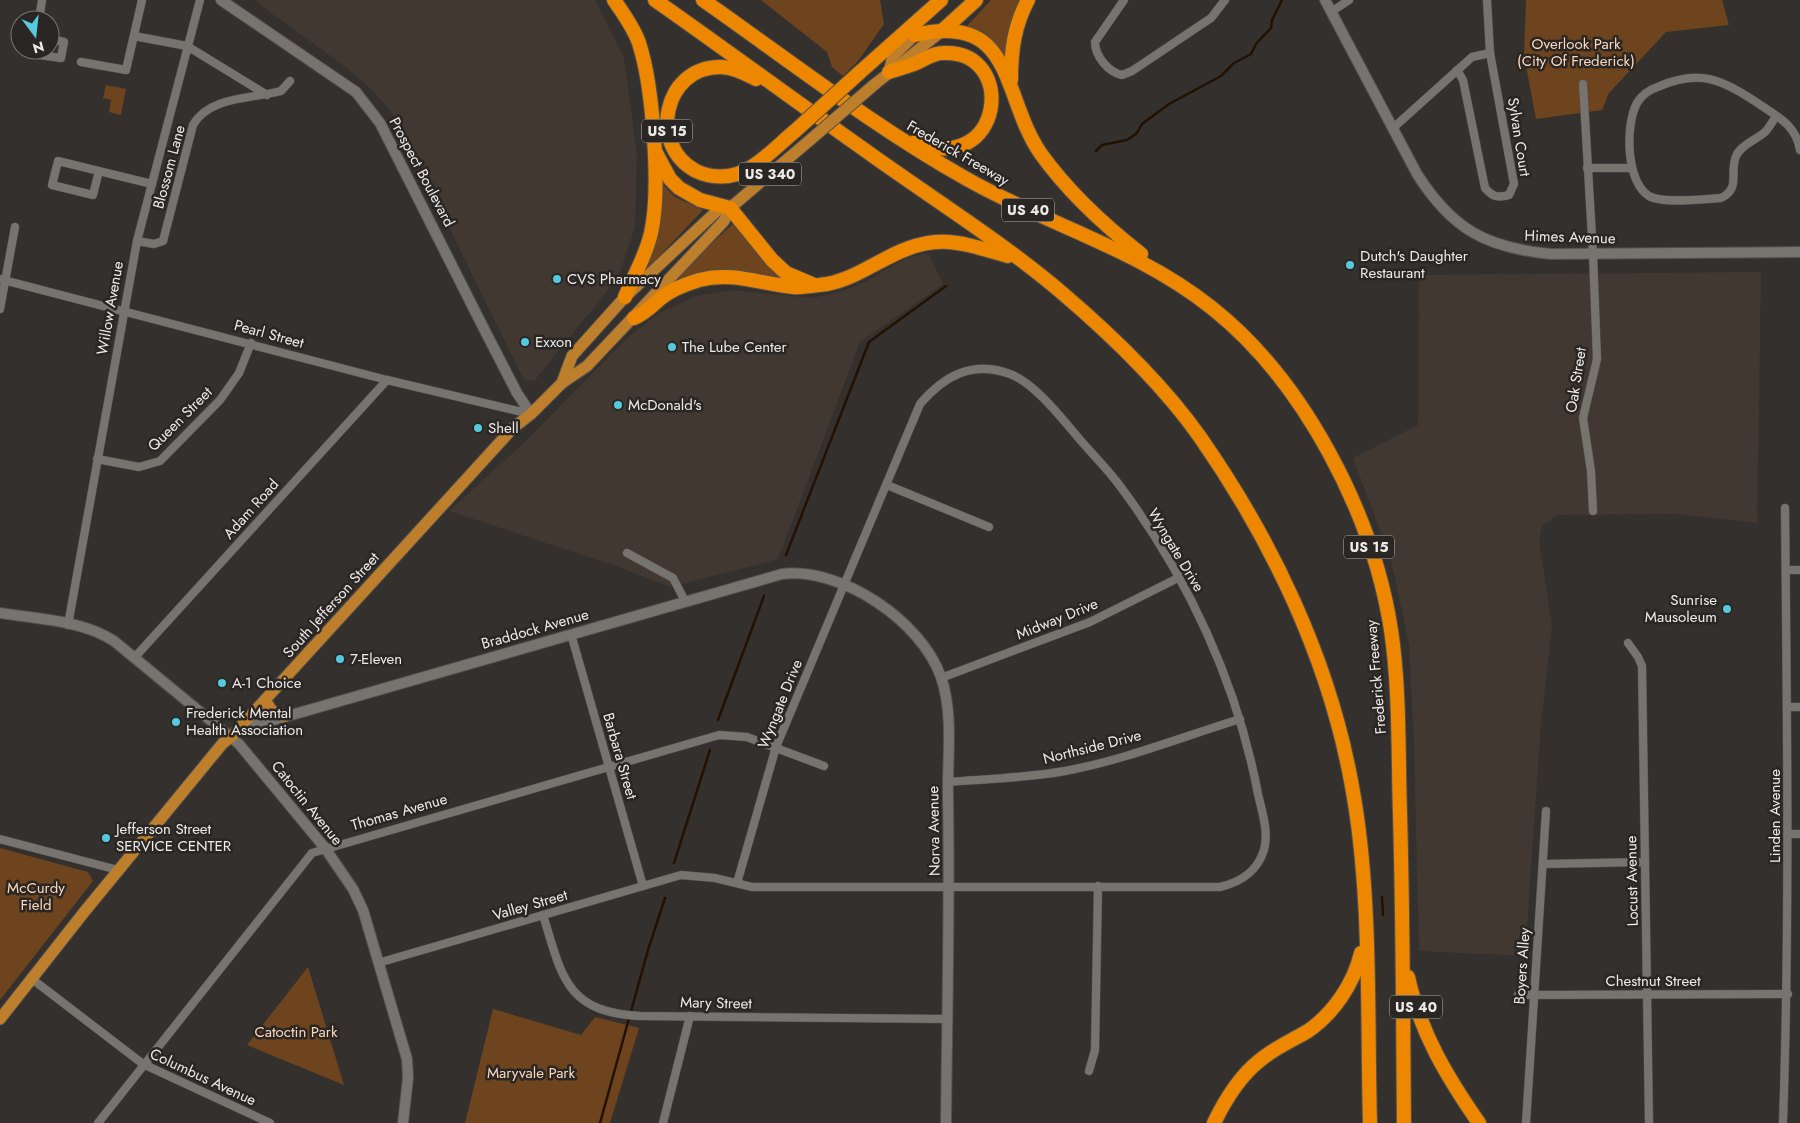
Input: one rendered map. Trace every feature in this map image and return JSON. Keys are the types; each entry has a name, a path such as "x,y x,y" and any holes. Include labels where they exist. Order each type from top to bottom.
{"highway":[{"path":"614,0 638,42 647,87 654,148 655,200 651,234 646,252 625,297"},
{"path":"655,0 786,92"},
{"name":"Frederick Freeway","path":"704,0 884,129 966,179 1037,215 1110,244 1177,282 1213,308 1237,331 1296,398 1329,452 1355,507 1378,575 1390,629 1395,679 1402,876 1404,1123"},
{"name":"US 15","path":"941,0 859,73 795,131 748,170 719,176 700,172 684,162 672,148 667,130 667,111 674,93 687,79 703,70 722,67 741,71 786,92 1018,259 1062,293 1130,358 1169,400 1203,442 1254,522 1282,574 1310,642 1332,703 1346,753 1356,806 1362,870 1370,1123"},
{"path":"915,35 953,0"},
{"name":"US 340","path":"942,31 976,0"},
{"name":"US 15","path":"1028,0 1016,26 1012,46 1011,80 1013,93 1026,125 1041,153 1072,191 1126,243 1177,282"},
{"path":"915,35 942,31 964,33 990,48 1002,67 1013,93"},
{"path":"884,129 927,146 954,148 968,142 980,133 991,115 993,105 990,84 986,75 975,64 962,56 952,53 935,54 915,64 889,72"},
{"path":"654,148 664,170 679,188 700,200 730,208 772,260 786,273 816,285"},
{"path":"634,318 647,312 662,298 677,288 710,278 734,276 794,287 816,285 852,276 903,250 933,242 972,244 1018,259"},
{"name":"US 40","path":"1402,876 1406,958 1414,1002 1437,1059 1479,1123"},
{"path":"1214,1123 1229,1094 1258,1062 1283,1043 1307,1031 1332,1009 1358,966 1365,935"}],"main road":[{"name":"US 340","path":"889,72 942,31"},
{"name":"South Jefferson Street","path":"0,1019 118,870 223,743 234,734 513,428 531,414 562,383 587,366 634,318 651,296 724,221 730,208 889,72 892,56 915,35"},
{"name":"South Jefferson Street","path":"562,383 572,356 625,297 718,210 730,208"},
{"path":"265,700 272,711 285,716"}],"street":[{"path":"81,62 126,70 142,0"},
{"name":"Willow Avenue","path":"68,625 137,242 200,0"},
{"name":"Prospect Boulevard","path":"221,0 356,92 380,123 517,393 531,414"},
{"path":"1124,0 1095,42 1095,48 1108,69 1122,75 1132,71 1212,18 1225,0"},
{"name":"Himes Avenue","path":"1325,0 1392,129 1432,198 1444,212 1480,237 1521,252 1551,254 1800,252"},
{"path":"1331,12 1349,0"},
{"path":"1392,129 1472,57 1490,53 1487,0"},
{"path":"134,36 187,46 267,95"},
{"path":"60,41 64,42 60,58"},
{"name":"Sylvan Court","path":"1457,70 1463,80 1485,188 1492,196 1509,195 1514,184 1490,53"},
{"path":"1776,116 1766,132 1748,142 1738,154 1733,169 1733,188 1728,195 1721,198 1657,199 1643,190 1631,168 1630,137 1636,104 1651,90 1666,83 1702,76 1741,92 1776,116 1792,128 1800,150"},
{"name":"Blossom Lane","path":"137,242 154,244 163,241 193,125 199,114 227,101 282,91 290,81"},
{"name":"Oak Street","path":"1583,84 1597,359 1583,418 1592,480 1593,511"},
{"path":"99,171 93,195 52,185 58,161 99,171 152,184"},
{"path":"1587,168 1631,168"},
{"path":"0,309 2,279 15,227"},
{"name":"Pearl Street","path":"2,279 387,380 531,414"},
{"name":"Queen Street","path":"97,459 139,467 160,461 220,400 239,373 251,343"},
{"name":"Wyngate Drive","path":"689,875 752,887 1220,887 1244,879 1252,871 1264,851 1265,828 1240,719 1224,672 1180,577 1120,486 1057,412 1026,384 1011,374 998,371 969,370 955,374 940,382 920,404 776,747 737,883"},
{"name":"Adam Road","path":"135,657 387,380"},
{"path":"887,485 989,527"},
{"name":"Linden Avenue","path":"1783,1123 1788,994 1789,834 1785,508"},
{"path":"627,553 673,578 685,601"},
{"path":"1786,570 1800,570"},
{"name":"Braddock Avenue","path":"234,734 285,716 788,573 809,574 843,586"},
{"name":"Midway Drive","path":"941,678 1090,622 1180,577"},
{"name":"Norva Avenue","path":"843,586 881,605 897,616 918,638 941,678 947,711 948,782 949,887 946,1123"},
{"name":"Catoctin Avenue","path":"0,613 68,625 103,634 135,657 234,734 239,744 325,848 358,899 408,1068 402,1123"},
{"name":"Barbara Street","path":"572,634 643,886"},
{"name":"Locust Avenue","path":"1628,643 1642,666 1649,1123"},
{"path":"1787,708 1800,707"},
{"name":"Northside Drive","path":"948,782 1023,777 1066,771 1109,760 1240,719"},
{"name":"Thomas Avenue","path":"98,1123 312,853 719,735 746,736 824,766"},
{"name":"Boyers Alley","path":"1526,1123 1546,811"},
{"path":"1789,834 1800,834"},
{"path":"0,839 118,870"},
{"path":"1543,864 1645,862"},
{"name":"Valley Street","path":"378,964 643,886 689,875"},
{"path":"1089,1071 1095,1050 1098,886"},
{"name":"Mary Street","path":"543,915 563,978 580,998 603,1009 624,1015 947,1019"},
{"name":"Columbus Avenue","path":"32,979 143,1064 270,1123"},
{"name":"Chestnut Street","path":"1518,995 1788,994"},
{"path":"663,1123 690,1016"}],"shaded area":[{"path":"257,0 595,0 624,58 637,154 635,227 618,278 534,381 524,380 437,203 415,152 390,110 369,87 346,67 256,2"},
{"path":"928,253 943,284 860,342 778,559 670,587 616,566 449,511 528,439 626,339 659,313 696,296 732,290 813,298 845,290 869,280 905,258"},
{"path":"1761,272 1757,523 1676,514 1561,515 1556,516 1542,526 1539,540 1552,626 1541,724 1525,956 1419,951 1414,744 1409,645 1391,560 1353,458 1418,425 1419,275"}],"green space":[{"path":"761,0 880,0 884,24 858,61 843,76 832,67 827,52"},
{"path":"991,0 1023,0 1007,60 990,40 966,27"},
{"name":"Overlook Park (City Of Frederick)","path":"1526,0 1722,0 1729,25 1666,32 1609,93 1602,110 1536,119 1524,55"},
{"path":"106,85 126,89 121,115 109,112 111,100 103,98"},
{"path":"660,182 675,197 703,210 644,272"},
{"path":"733,224 775,270 784,277 782,282 672,285 705,249"},
{"name":"McCurdy Field","path":"0,848 88,872 93,881 0,1000"},
{"name":"Catoctin Park","path":"308,967 344,1085 247,1045"},
{"name":"Maryvale Park","path":"493,1009 581,1035 595,1017 639,1028 610,1123 465,1123"}],"waterway":[{"path":"1096,151 1102,145 1127,140 1137,133 1142,124 1169,104 1221,76 1234,63 1251,54 1256,44 1271,28 1272,20 1282,0"},
{"path":"786,555 869,342 946,286"},
{"path":"718,720 764,596"},
{"path":"674,863 710,750"},
{"path":"1382,897 1383,915"},
{"path":"600,1123 648,950 665,898"}],"place":[{"name":"Dutch's Daughter Restaurant","path":"1350,265"},
{"name":"CVS Pharmacy","path":"557,279"},
{"name":"Exxon","path":"525,342"},
{"name":"The Lube Center","path":"672,347"},
{"name":"McDonald's","path":"618,405"},
{"name":"Shell","path":"478,428"},
{"name":"Sunrise Mausoleum","path":"1727,609"},
{"name":"7-Eleven","path":"340,659"},
{"name":"A-1 Choice","path":"222,683"},
{"name":"Frederick Mental Health Association","path":"176,722"},
{"name":"Jefferson Street SERVICE CENTER","path":"106,838"}]}
